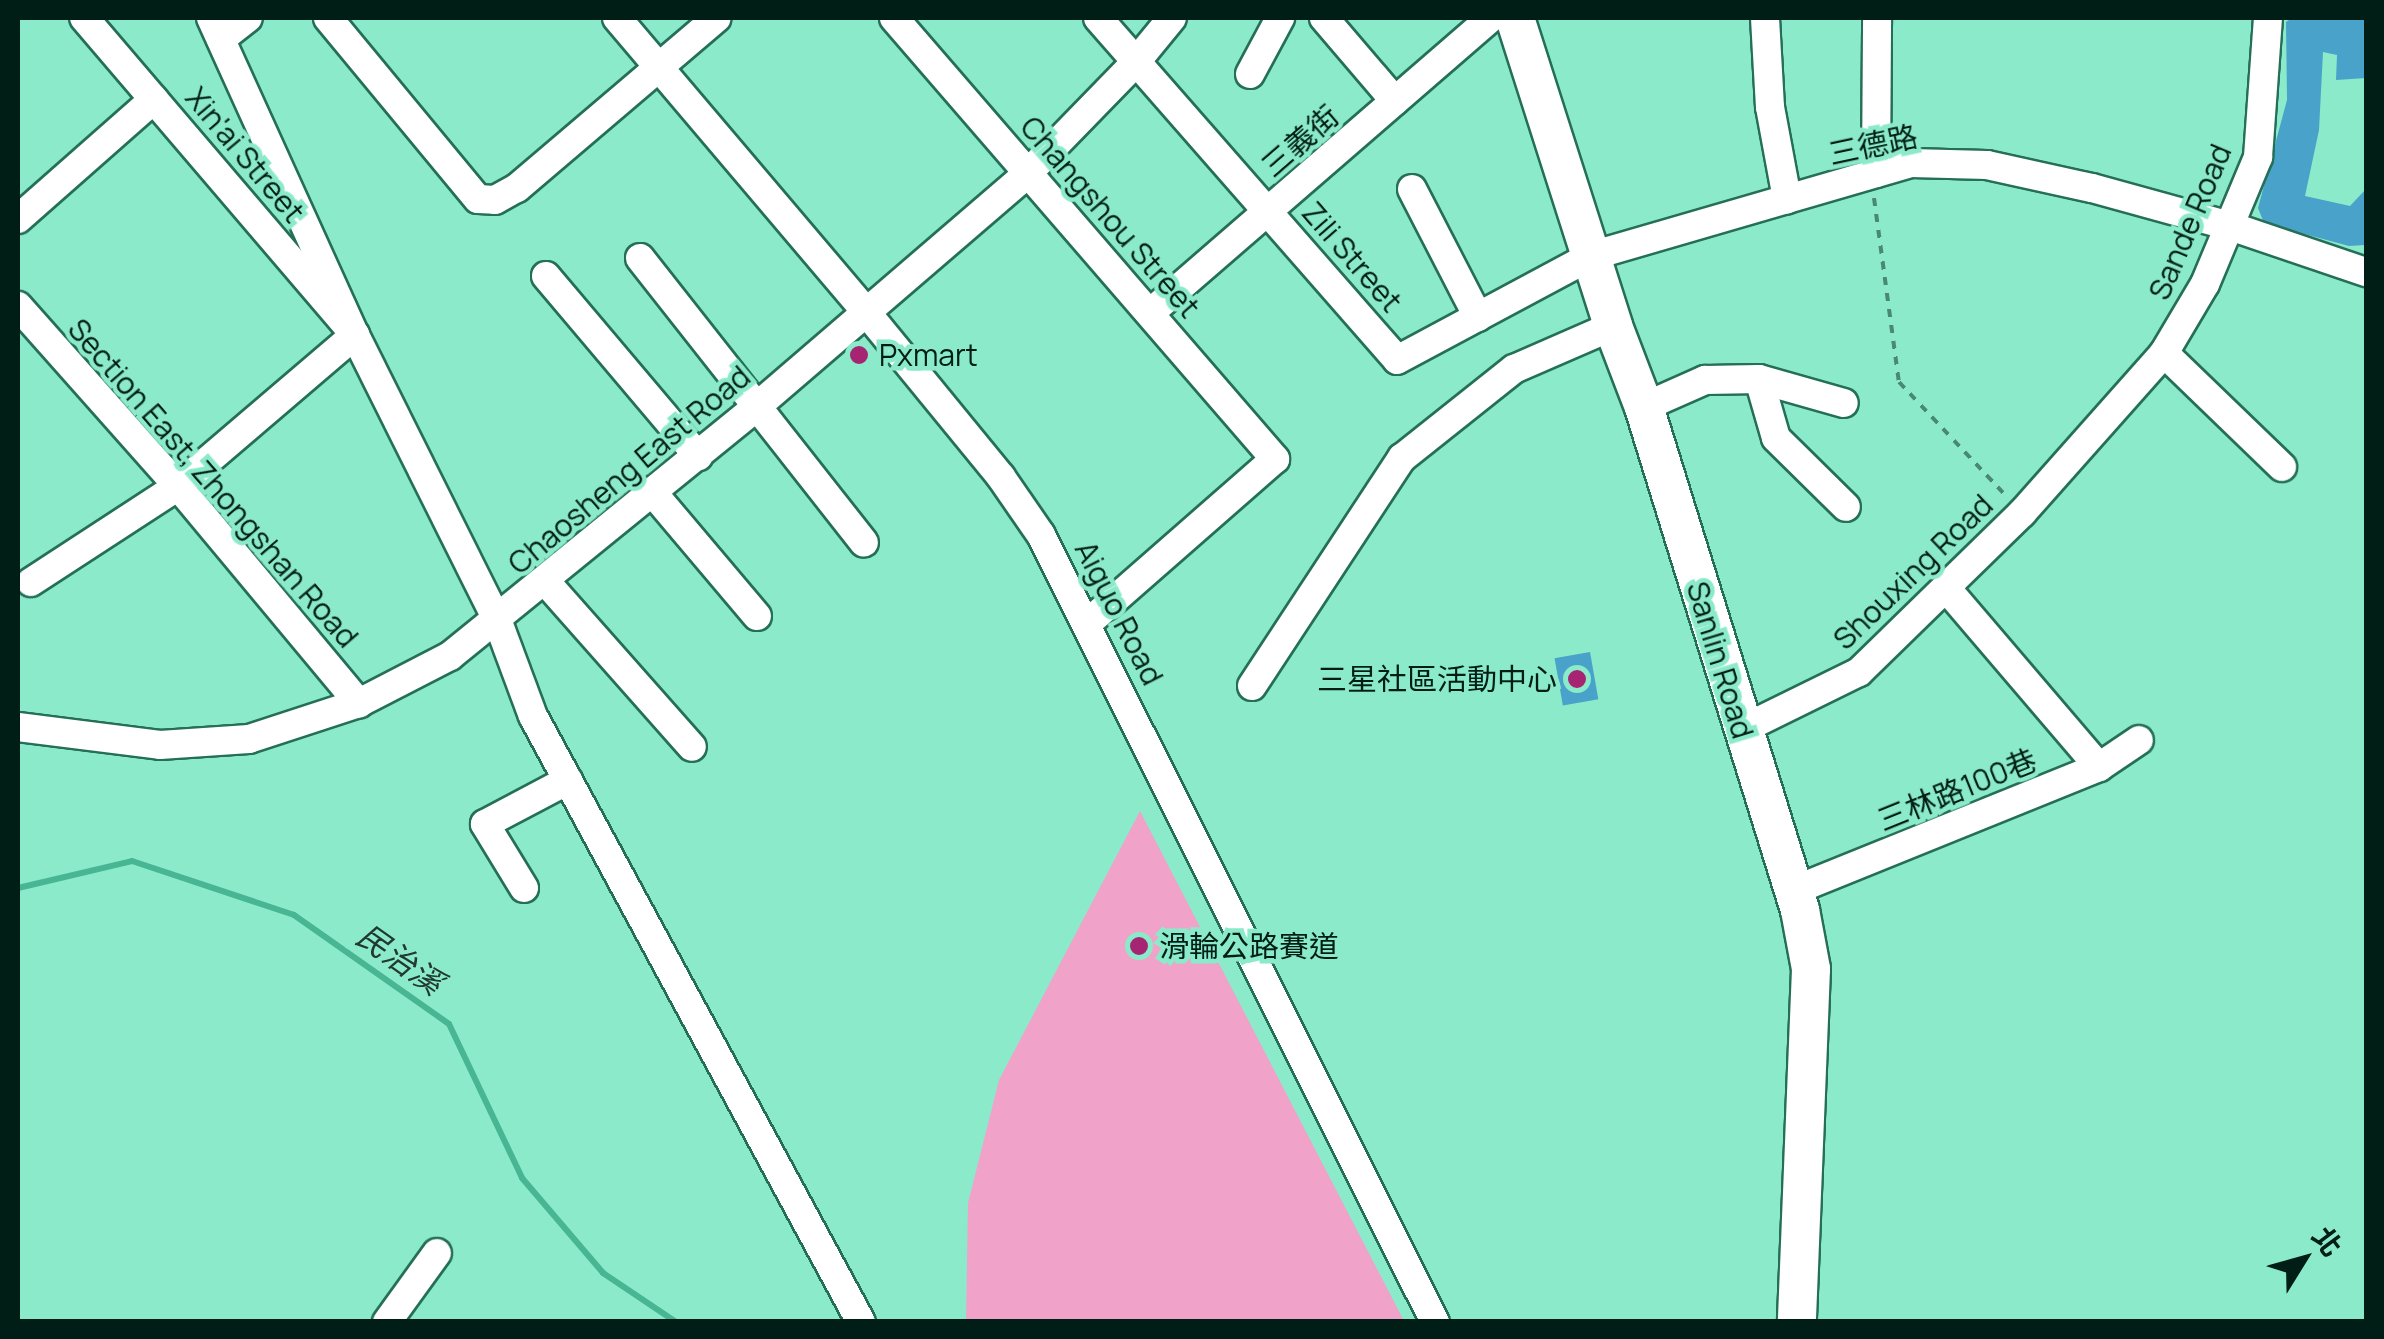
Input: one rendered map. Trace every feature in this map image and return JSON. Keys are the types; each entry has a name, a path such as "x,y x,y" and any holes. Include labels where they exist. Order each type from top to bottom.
{"main road":[{"name":"Sanlin Road","path":"1515,18 1612,326 1644,407 1741,730 1795,890 1811,970 1797,1322"}],"street":[{"name":"Xin'ai Street","path":"84,18 355,335"},
{"path":"248,18 216,28 355,335 498,622 532,716 861,1322"},
{"path":"328,18 478,198 495,200 517,188 717,18"},
{"name":"Aiguo Road","path":"617,18 866,312 1001,477 1042,535 1435,1322"},
{"name":"Changshou Street","path":"894,18 1275,460 1088,622"},
{"name":"Zili Street","path":"1098,18 1398,360"},
{"name":"Chaosheng East Road","path":"18,727 160,745 250,739 358,703 450,656 498,622 698,456 1028,172 1136,63 1172,18"},
{"path":"1250,74 1280,18"},
{"path":"1324,18 1395,101"},
{"name":"三義街","path":"1150,312 1491,18"},
{"path":"1764,18 1770,107 1787,199"},
{"path":"1876,173 1877,18"},
{"name":"Sande Road","path":"2022,513 2164,353 2205,284 2258,157 2268,18"},
{"path":"18,219 154,99"},
{"name":"三德路","path":"1398,360 1591,256 1911,163 1987,165 2230,226"},
{"path":"1412,189 1478,317"},
{"path":"2230,226 2366,271"},
{"path":"640,258 864,543"},
{"path":"546,276 698,456"},
{"name":"Section East, Zhongshan Road","path":"18,306 178,486 358,703"},
{"path":"1252,686 1402,458 1514,369 1612,326"},
{"path":"31,582 178,486 355,335"},
{"path":"2164,353 2282,466"},
{"path":"1644,407 1705,380 1759,380 1844,403"},
{"path":"1759,380 1776,438 1846,507"},
{"path":"653,493 757,616"},
{"name":"Shouxing Road","path":"1741,730 1859,672 2022,513"},
{"path":"546,582 692,746"},
{"path":"1947,589 2099,767"},
{"name":"三林路100巷","path":"1795,890 2099,767 2140,740"},
{"path":"524,888 485,824 568,780"},
{"path":"387,1322 437,1253"}],"path":[{"path":"1876,173 1874,207 1899,382 2022,513"}],"shaded area":[{"name":"滑輪公路賽道","path":"1140,811 1404,1321 966,1321 968,1203 999,1080"}],"building":[{"path":"2292,18 2366,18 2366,78 2336,80 2337,55 2323,52 2319,130 2305,196 2350,206 2366,189 2365,245 2349,246 2264,223 2258,208 2287,100 2286,22"},
{"name":"三星社區活動中心","path":"1590,652 1598,699 1563,706 1555,658"}],"waterway":[{"name":"民治溪","path":"18,888 132,861 294,915 449,1024 522,1178 603,1273 676,1322"}],"place":[{"name":"Pxmart","path":"859,355"},
{"name":"三星社區活動中心","path":"1577,679"},
{"name":"滑輪公路賽道","path":"1139,946"}]}
